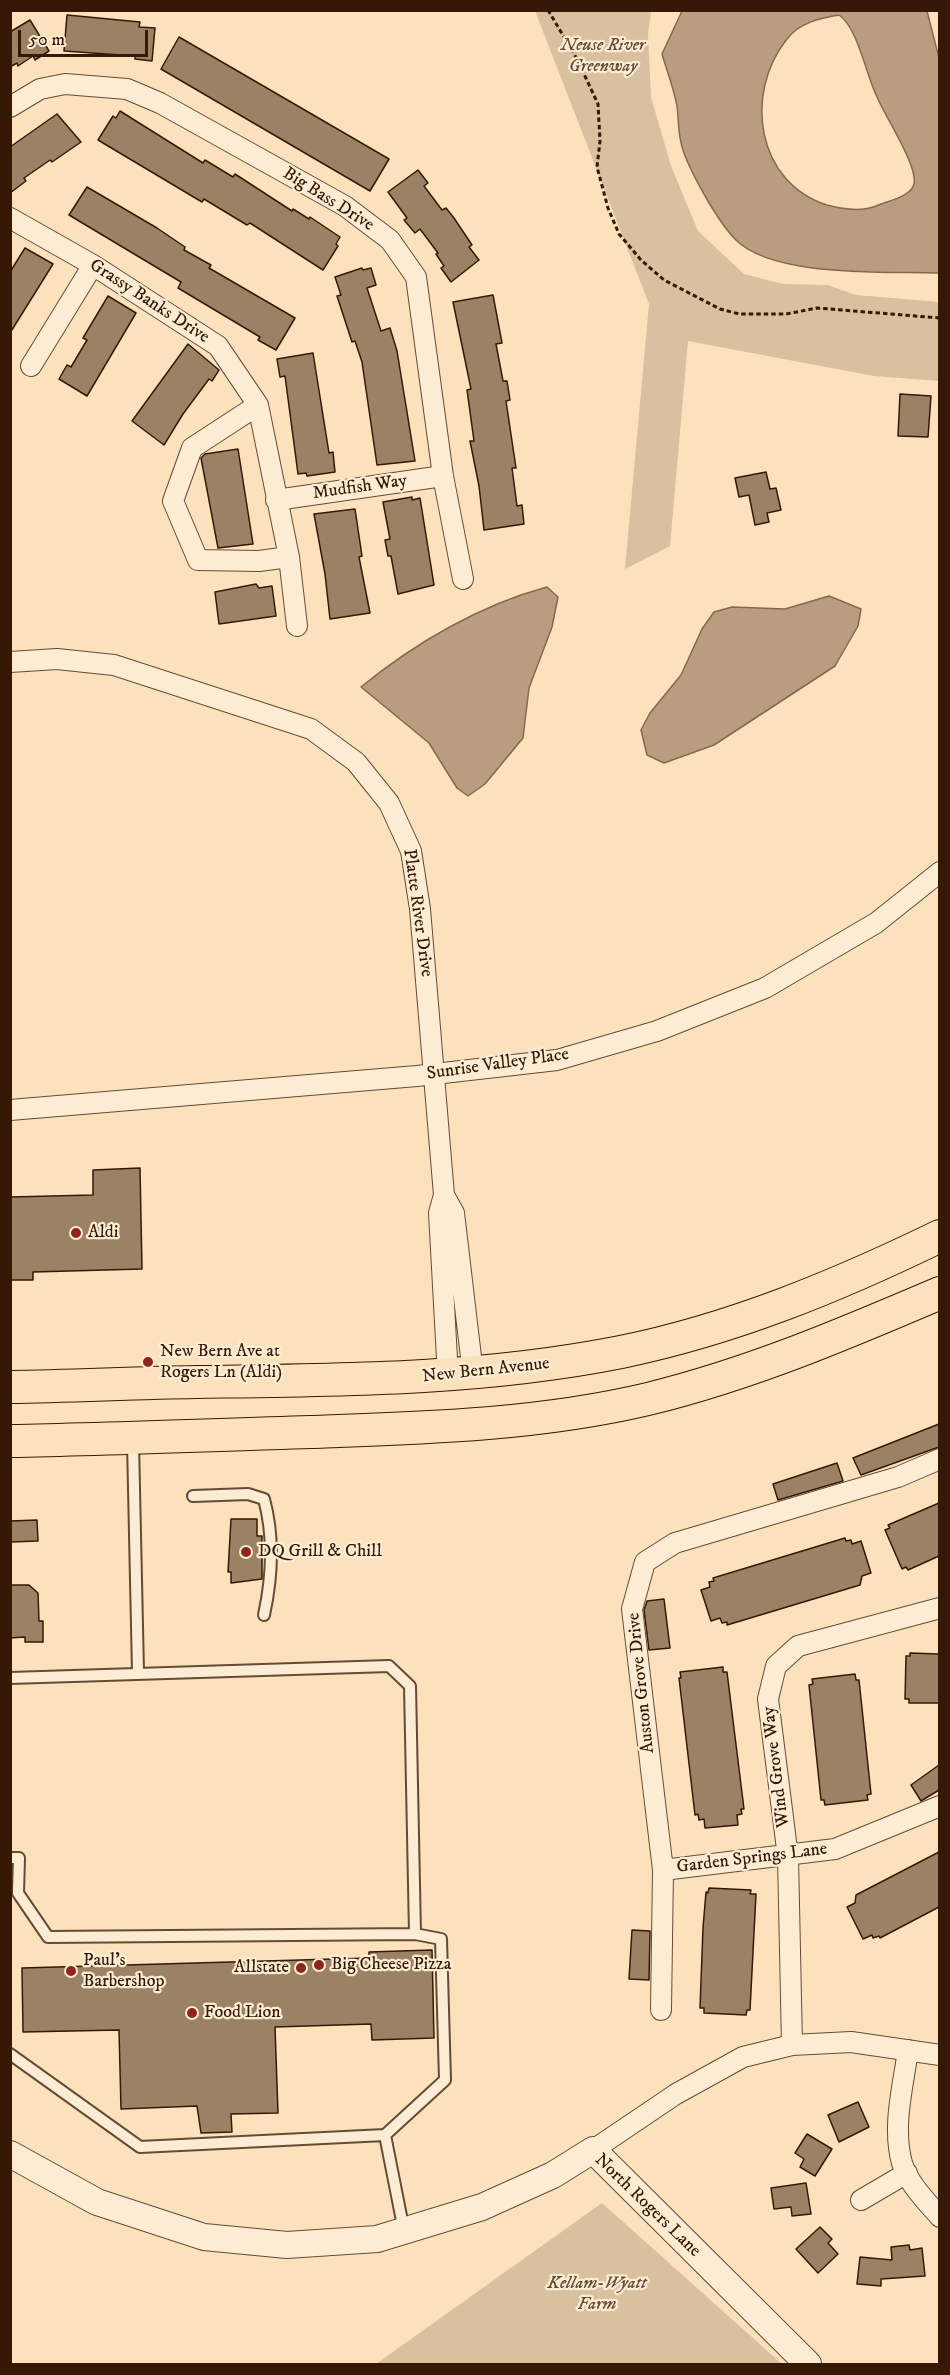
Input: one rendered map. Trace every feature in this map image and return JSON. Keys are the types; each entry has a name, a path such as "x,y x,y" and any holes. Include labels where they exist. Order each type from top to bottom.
{"main road":[{"name":"New Bern Avenue","path":"10,1387 460,1375 537,1367 623,1352 778,1308 851,1279 939,1236"},
{"path":"10,1441 423,1428 519,1422 636,1401 759,1367 822,1344 939,1293"}],"street":[{"name":"Big Bass Drive","path":"10,107 40,89 65,84 127,89 160,103 345,206 390,240 416,277 443,476 463,579"},
{"name":"Grassy Banks Drive","path":"10,218 93,265 218,346 258,405 289,557 297,626"},
{"path":"31,366 93,265"},
{"path":"258,405 192,448 173,501 198,560 259,561 289,557"},
{"name":"Mudfish Way","path":"276,500 443,476"},
{"name":"Platte River Drive","path":"10,662 57,659 114,665 311,729 356,762 389,803 411,851 420,909 444,1195 454,1213 460,1375"},
{"name":"Sunrise Valley Place","path":"10,1110 435,1074 557,1060 657,1031 765,988 876,922 939,872"},
{"name":"Auston Grove Drive","path":"661,2010 663,1870 632,1609 645,1562 675,1543 898,1477 939,1459"},
{"name":"Wind Grove Way","path":"792,2046 788,1857 768,1699 776,1666 798,1646 939,1608"},
{"name":"Garden Springs Lane","path":"663,1870 788,1857 835,1849 939,1806"},
{"path":"593,2150 676,2094 743,2058 792,2046 851,2042 939,2055"},
{"path":"908,2050 897,2134 903,2165 907,2173 916,2189 939,2217"},
{"name":"North Rogers Lane","path":"10,2154 97,2202 204,2237 287,2245 378,2239 482,2207 553,2175 593,2150 808,2364"},
{"path":"861,2200 907,2173"}],"lane":[{"path":"132,1438 138,1672"},
{"path":"193,1496 248,1494 264,1499 269,1517 270,1587 264,1616"},
{"path":"10,1678 138,1672 389,1666 410,1686 415,1934"},
{"path":"10,1858 19,1858 18,1893 48,1937 415,1934 441,1939 445,2080 385,2135 140,2147 10,2054"},
{"path":"385,2135 404,2231"}],"path":[{"path":"548,10 577,59 598,104 600,141 597,167 619,234 640,260 664,280 720,309 740,314 786,314 818,308 939,318"}],"green space":[{"name":"Neuse River Greenway","path":"535,11 651,11 648,34 651,97 671,166 698,231 744,274 783,284 827,285 856,295 939,302 939,381 874,376 688,341 670,546 625,569 649,304"},
{"name":"Kellam-Wyatt Farm","path":"602,2203 782,2364 376,2364"}],"shaded area":[{"path":"682,11 927,11 940,62 939,273 862,272 803,267 777,261 754,252 736,240 708,200 685,156 680,137 676,100 662,54","holes":["839,15 846,21 873,88 906,154 914,176 912,188 904,195 864,209 845,209 827,205 803,194 785,178 772,157 764,134 762,110 765,85 773,61 787,39 804,25 817,20"]},
{"path":"547,587 558,597 552,627 529,688 523,738 485,784 468,796 457,788 429,743 361,687 403,655 449,627 497,604"},
{"path":"829,596 861,609 858,626 835,666 714,745 664,763 647,755 641,730 650,713 681,675 702,629 714,612 732,607 785,609"}],"building":[{"path":"67,15 140,22 139,27 155,28 152,61 135,59 135,56 64,51"},
{"path":"30,20 49,51 35,60 33,56 18,66 17,63 10,67 10,32"},
{"path":"179,37 389,159 370,191 161,69"},
{"path":"120,111 203,163 205,160 233,177 235,174 292,211 293,209 309,219 310,217 340,237 336,244 338,246 323,270 250,223 247,225 204,199 202,202 98,140 113,116 116,118"},
{"path":"57,114 81,142 24,178 26,181 10,193 10,147"},
{"path":"418,170 428,183 424,186 442,210 446,208 454,218 472,245 469,247 479,260 451,282 441,268 444,266 436,254 438,253 420,229 415,233 404,220 407,218 388,192"},
{"path":"87,187 157,228 185,247 184,250 211,265 209,268 295,318 276,350 258,340 260,337 178,288 181,282 69,215"},
{"path":"25,248 53,264 10,333 10,272"},
{"path":"362,268 363,270 371,268 376,285 367,288 381,331 390,328 397,351 415,461 377,465 362,362 355,341 352,342 337,296 341,295 335,277"},
{"path":"493,295 502,343 496,344 503,381 507,381 510,400 506,401 516,468 512,468 517,506 522,505 524,524 484,530 479,486 470,441 474,441 467,390 471,389 453,302"},
{"path":"108,296 136,313 87,396 59,379 67,365 71,367 87,340 83,338"},
{"path":"188,344 219,370 212,381 209,379 183,414 164,445 132,421"},
{"path":"313,353 329,453 333,452 335,472 307,476 306,473 298,474 285,376 280,377 277,359"},
{"path":"900,394 931,396 928,437 898,436"},
{"path":"238,449 253,544 218,548 201,458 205,454"},
{"path":"766,472 770,489 776,488 781,510 767,513 769,522 755,525 749,495 739,497 735,478"},
{"path":"412,497 412,500 420,498 434,585 398,594 391,556 388,556 385,540 390,539 383,502"},
{"path":"355,509 362,556 359,557 370,613 330,619 325,574 314,514"},
{"path":"256,584 259,588 272,586 276,616 219,624 215,592"},
{"name":"Aldi","path":"140,1168 142,1269 33,1272 33,1280 10,1280 10,1197 93,1195 93,1170"},
{"path":"939,1424 939,1447 861,1475 853,1458"},
{"path":"837,1463 843,1481 778,1500 773,1484"},
{"path":"939,1503 939,1556 908,1570 906,1567 902,1569 885,1530 890,1528 888,1525"},
{"path":"231,1519 257,1519 257,1536 262,1536 262,1579 231,1583 231,1572 228,1572"},
{"path":"37,1520 38,1541 10,1542 10,1521"},
{"path":"845,1538 846,1541 851,1540 852,1544 861,1541 871,1573 862,1576 860,1585 727,1625 727,1622 722,1623 720,1618 711,1621 701,1590 710,1587 709,1582 714,1581 713,1578"},
{"path":"10,1585 29,1585 38,1593 39,1621 43,1621 43,1642 25,1642 25,1637 10,1638"},
{"path":"664,1599 670,1648 649,1650 644,1610 647,1601"},
{"path":"910,1653 939,1654 939,1703 909,1703 909,1699 905,1699 906,1656 910,1656"},
{"path":"723,1667 723,1672 727,1672 744,1809 741,1809 742,1814 737,1815 738,1825 705,1828 704,1819 699,1820 698,1814 695,1815 679,1678 681,1678 680,1672"},
{"path":"855,1674 856,1680 859,1680 871,1794 867,1795 868,1800 825,1805 824,1800 821,1800 809,1685 813,1684 812,1679"},
{"path":"939,1765 939,1790 921,1801 911,1785"},
{"path":"939,1852 939,1907 880,1938 879,1936 873,1938 872,1935 863,1939 847,1907 855,1903 856,1895"},
{"path":"709,1888 751,1890 750,1894 756,1894 750,2010 747,2010 746,2015 704,2013 704,2008 700,2008 703,1928 706,1892 708,1893"},
{"path":"632,1930 650,1931 649,1980 629,1979"},
{"path":"432,1950 434,2038 372,2040 371,2024 275,2027 278,2113 231,2114 232,2132 201,2133 197,2106 121,2109 119,2030 23,2032 22,1968 369,1958 369,1952"},
{"path":"858,2102 869,2127 839,2142 828,2115"},
{"path":"807,2134 832,2149 815,2176 800,2167 804,2159 795,2153"},
{"path":"806,2183 811,2214 792,2216 791,2207 774,2209 771,2188"},
{"path":"820,2227 832,2239 828,2243 838,2254 818,2273 796,2249"},
{"path":"909,2245 910,2250 922,2248 925,2276 881,2279 881,2286 857,2284 860,2257 892,2260 891,2247"}],"place":[{"name":"Aldi","path":"76,1233"},
{"name":"New Bern Ave at Rogers Ln (Aldi)","path":"148,1362"},
{"name":"DQ Grill & Chill","path":"246,1552"},
{"name":"Big Cheese Pizza","path":"319,1965"},
{"name":"Allstate","path":"301,1968"},
{"name":"Paul's Barbershop","path":"71,1971"},
{"name":"Food Lion","path":"192,2013"}]}
